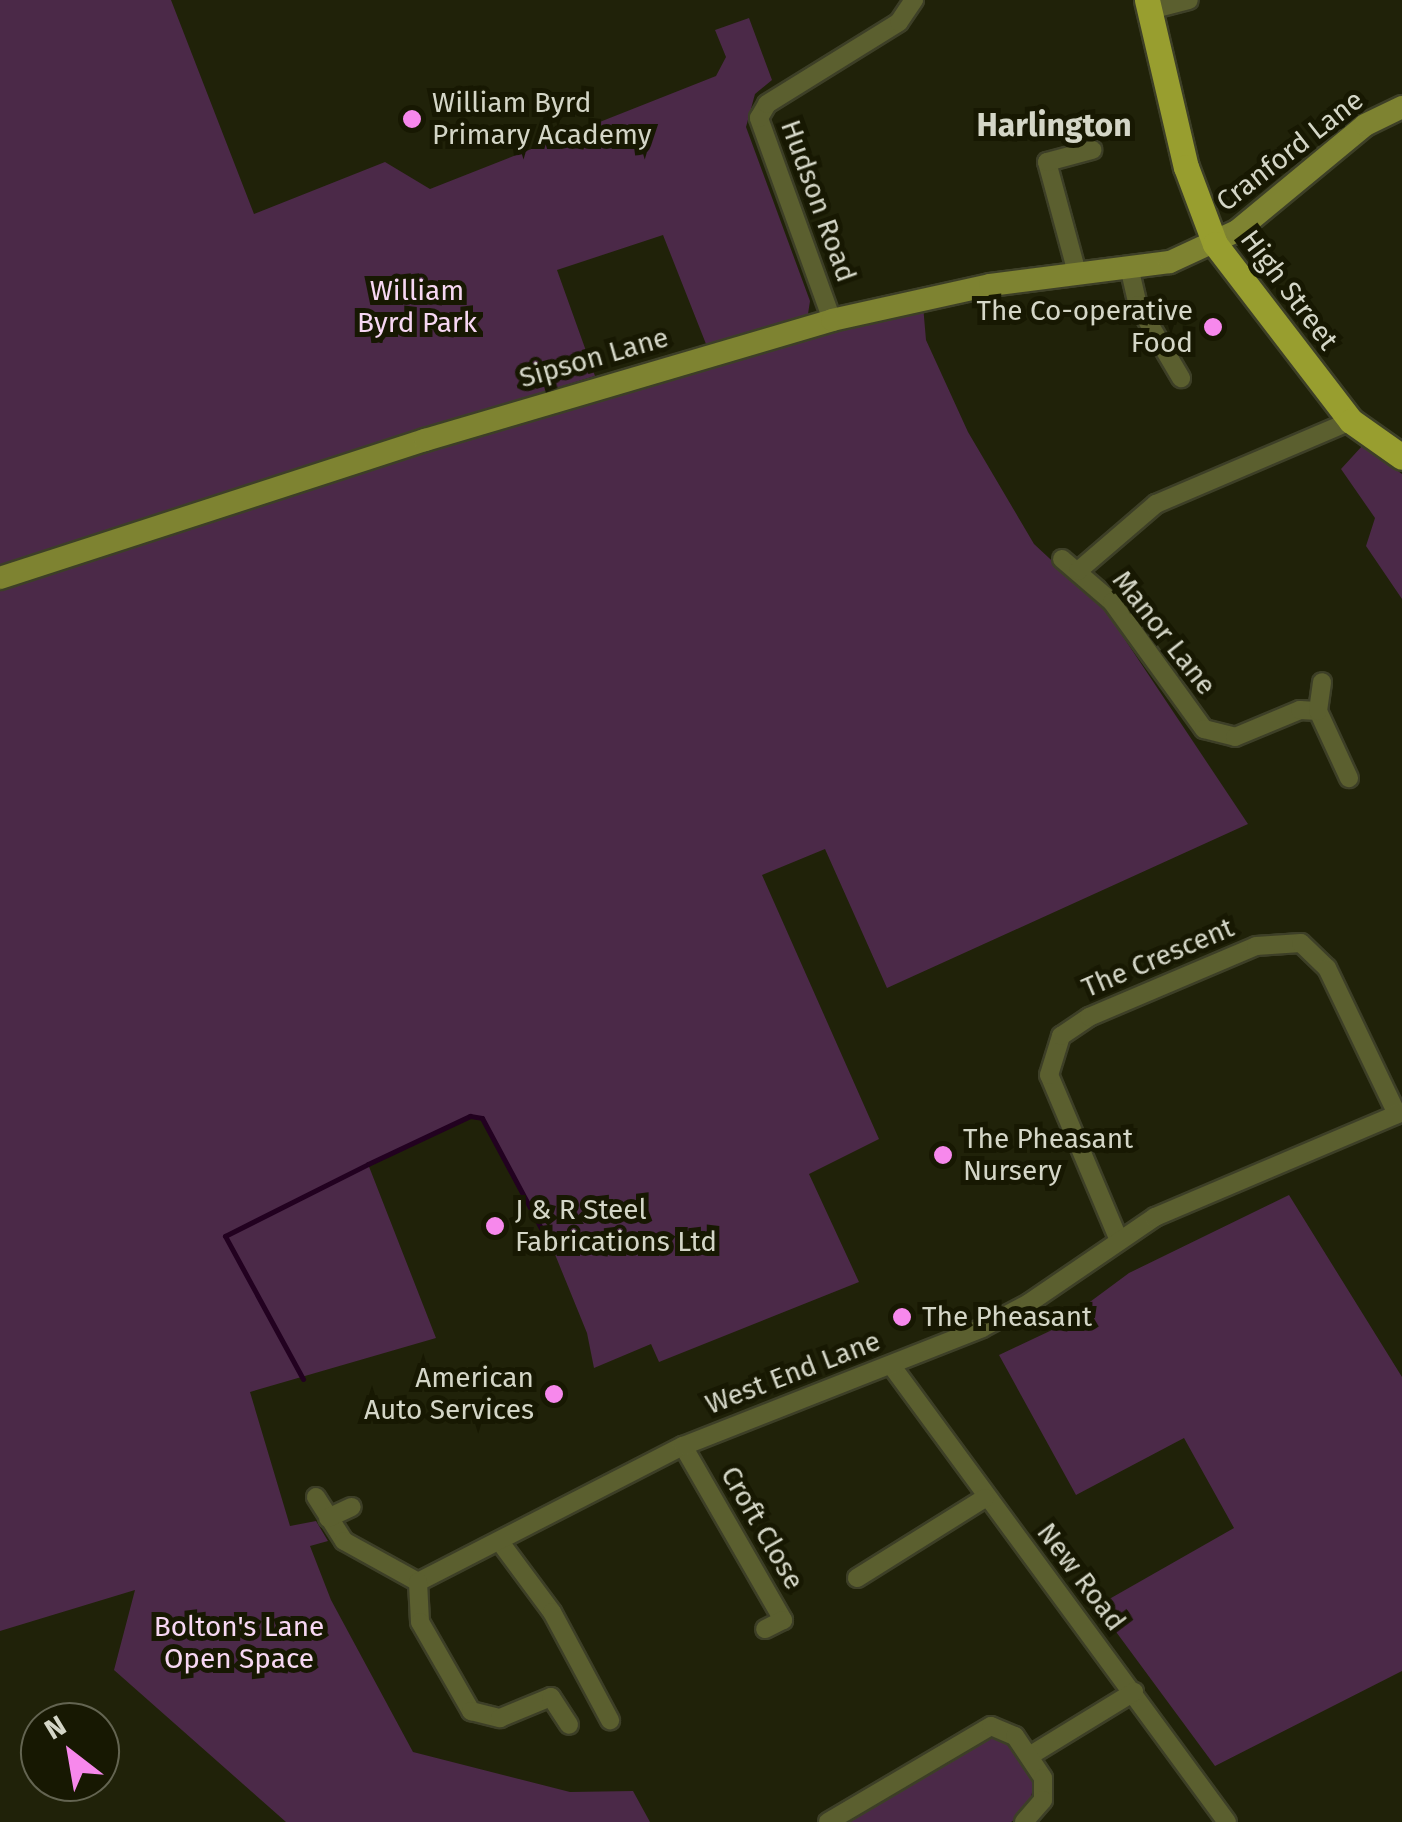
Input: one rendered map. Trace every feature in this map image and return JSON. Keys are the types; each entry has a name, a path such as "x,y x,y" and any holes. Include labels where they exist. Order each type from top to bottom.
{"main road":[{"name":"High Street","path":"1148,5 1186,167 1215,244 1351,421 1402,457"}],"street":[{"name":"Hudson Road","path":"832,320 759,118 767,104 899,22 914,0"},
{"name":"High Street","path":"1148,5 1189,0"},
{"name":"Cranford Lane","path":"1215,244 1365,125 1402,106"},
{"path":"1077,273 1047,162 1092,150"},
{"name":"Sipson Lane","path":"0,578 425,440 832,320 1077,273 1130,270 1215,244"},
{"path":"1130,270 1138,305 1181,378"},
{"name":"Manor Lane","path":"1318,710 1300,710 1235,738 1214,736 1112,602 1070,565 1156,504 1351,421"},
{"path":"1322,682 1318,710 1349,778"},
{"name":"The Crescent","path":"1118,1238 1050,1075 1061,1036 1090,1018 1256,946 1300,943 1327,968 1400,1113"},
{"name":"West End Lane","path":"418,1582 683,1446 891,1365 1030,1304 1118,1238 1194,1198 1400,1113"},
{"name":"New Road","path":"891,1365 985,1498 1134,1692 1227,1822"},
{"name":"Croft Close","path":"683,1446 783,1620 766,1629"},
{"path":"316,1497 348,1544 418,1582 420,1622 458,1699 471,1711 500,1718 550,1697 569,1725"},
{"path":"858,1578 985,1498"},
{"path":"328,1518 352,1507"},
{"path":"500,1542 552,1612 610,1720"},
{"path":"1031,1755 1134,1692"},
{"path":"828,1822 985,1726 1008,1731 1031,1755 1045,1790 1024,1822"}],"green space":[{"path":"0,0 171,0 254,214 385,162 430,189 716,76 726,57 715,30 749,18 772,80 755,94 746,127 810,301 808,314 706,344 663,235 557,270 595,376 347,452 353,470 923,305 926,340 968,432 1034,544 1106,611 1248,824 887,988 825,849 762,875 879,1139 809,1174 859,1282 659,1362 651,1344 594,1368 587,1333 554,1252 482,1118 470,1116 368,1164 436,1338 250,1392 290,1526 316,1521 328,1541 310,1546 331,1600 413,1752 570,1792 633,1791 650,1822 286,1822 114,1670 135,1590 0,1631"},
{"path":"1363,445 1402,474 1402,599 1366,546 1375,518 1341,469"},
{"path":"1289,1195 1402,1377 1402,1671 1215,1766 1097,1606 1234,1528 1184,1438 1076,1495 999,1355 1052,1330 1129,1273"},
{"path":"991,1732 1012,1742 1035,1779 1028,1811 1011,1822 841,1822"}],"waterway":[{"path":"303,1379 225,1236 470,1116 482,1118 554,1252"}],"place":[{"name":"William Byrd Primary Academy","path":"412,119"},
{"name":"The Co-operative Food","path":"1213,327"},
{"name":"The Pheasant Nursery","path":"943,1155"},
{"name":"J & R Steel Fabrications Ltd","path":"495,1226"},
{"name":"The Pheasant","path":"902,1317"},
{"name":"American Auto Services","path":"554,1394"}],"district":[{"name":"Harlington","path":"1054,125"}],"park label":[{"name":"William Byrd Park","path":"417,307"},
{"name":"Bolton's Lane Open Space","path":"239,1643"}]}
